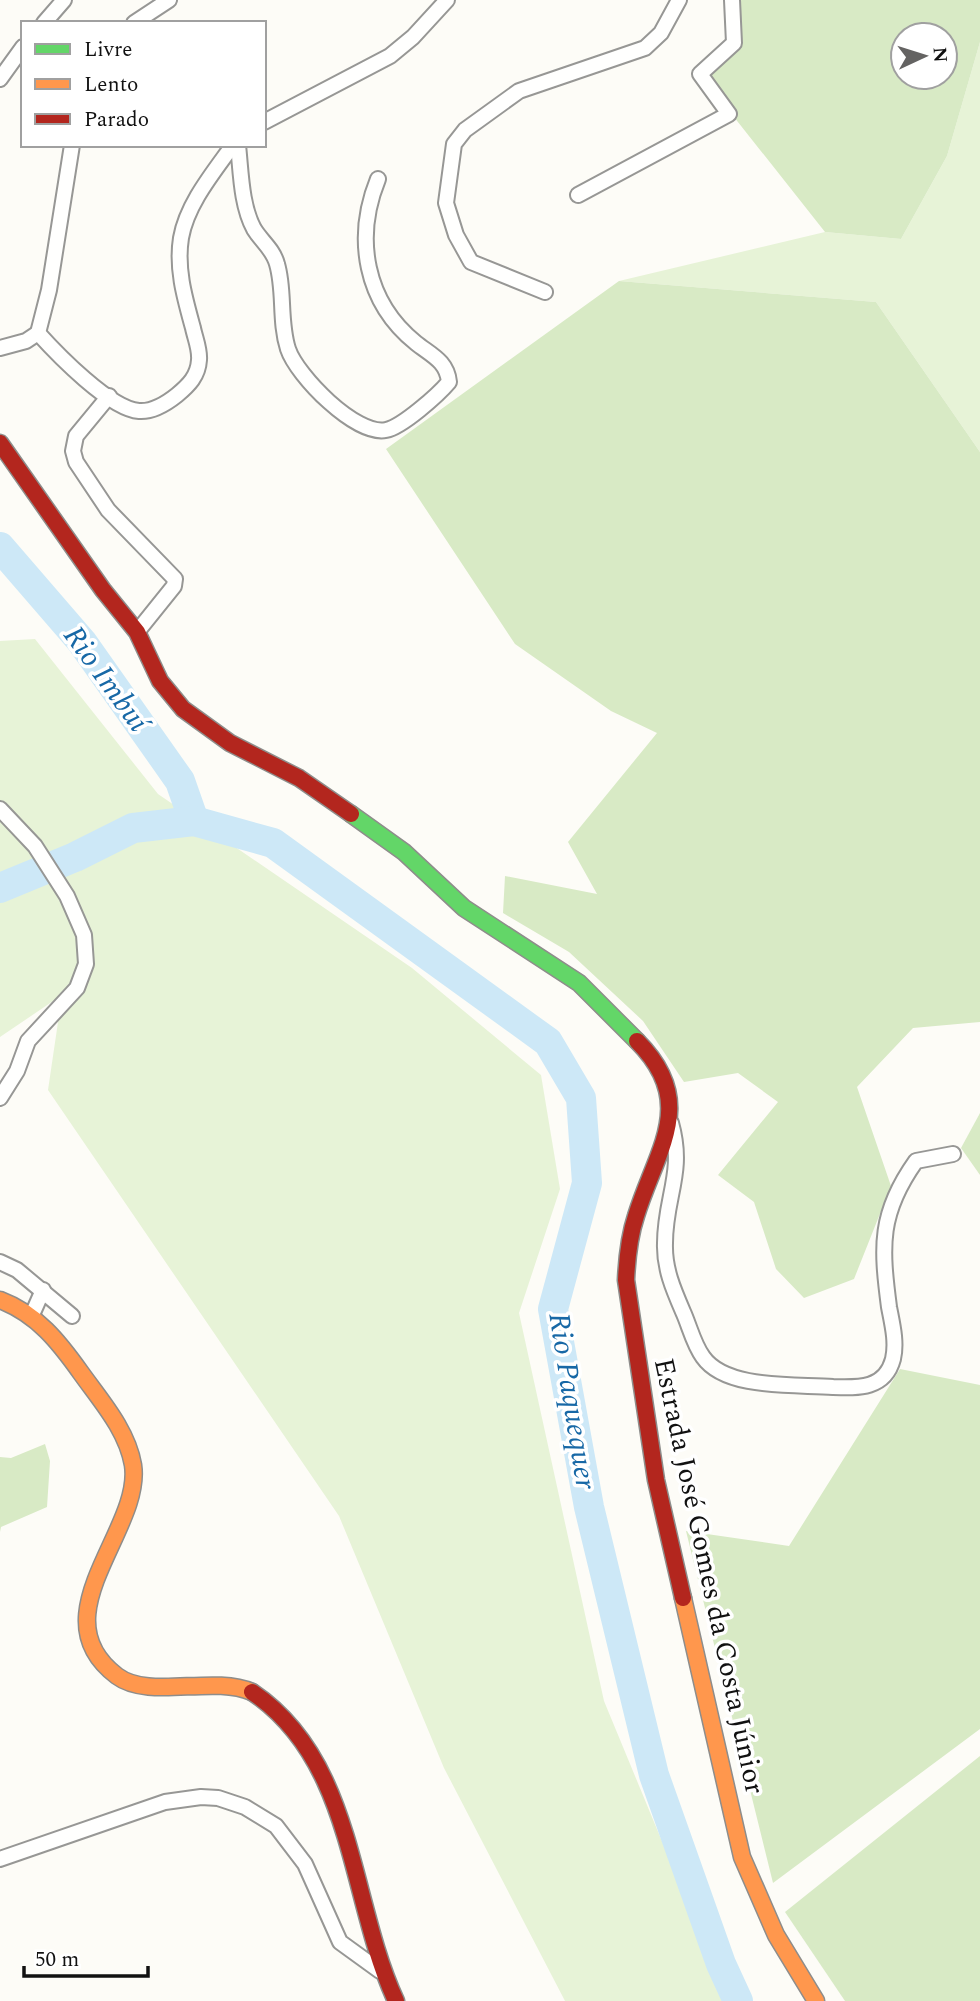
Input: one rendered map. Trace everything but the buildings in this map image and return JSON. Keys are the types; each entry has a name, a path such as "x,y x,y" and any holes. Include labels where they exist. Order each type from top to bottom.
{"street":[{"path":"46,21 64,0"},
{"path":"139,21 169,0"},
{"path":"266,121 390,55 413,37 447,0"},
{"path":"545,292 471,262 456,235 446,203 454,144 466,130 519,91 645,48 661,33 679,0"},
{"path":"578,195 729,114 700,74 734,43 732,0"},
{"path":"0,79 21,50"},
{"path":"0,348 26,341 38,333 49,290 72,147"},
{"path":"38,333 54,351 128,408 140,411 153,409 178,394 195,376 199,359 182,290 181,239 187,214 232,147"},
{"path":"238,147 247,212 277,265 280,306 288,349 298,370 322,398 378,431 394,428 442,391 449,382 448,371 442,363 414,342 384,311 373,286 365,254 370,199 378,179"},
{"path":"109,396 76,436 73,451 76,462 108,510 175,579 174,586 137,632"},
{"name":"Estrada José Gomes da Costa Júnior","path":"0,443 103,590 137,632 168,694 202,726 299,778 335,802 404,852 464,908 579,983 650,1054 663,1075 669,1118 665,1144 636,1214 627,1248 626,1280 656,1480 742,1857 776,1936 816,2001"},
{"path":"0,809 35,846 67,896 85,934 86,964 78,988 28,1041 17,1071 0,1098"},
{"path":"669,1118 678,1159 665,1243 669,1279 702,1356 726,1377 838,1387 866,1386 882,1380 893,1358 894,1338 883,1255 884,1223 894,1195 916,1161 953,1154"},
{"path":"0,1262 43,1290 72,1316"},
{"path":"32,1317 43,1290"},
{"path":"0,1300 32,1317 55,1336 111,1415 134,1467 129,1503 90,1590 88,1613 92,1640 102,1664 126,1682 158,1687 225,1685 250,1691 288,1726 308,1752 329,1794 355,1863 380,1970 396,2001"},
{"path":"0,1858 165,1802 201,1797 218,1798 246,1807 276,1826 305,1864 340,1942 380,1970"}],"green space":[{"path":"726,0 980,0 980,42 947,156 901,239 825,232 700,74 729,46"},
{"path":"980,42 980,452 876,302 619,281 825,232 901,239 947,156"},
{"path":"619,281 876,302 980,452 980,1022 913,1028 857,1087 891,1186 854,1279 804,1298 776,1269 754,1202 718,1175 778,1102 738,1073 684,1082 643,1021 569,952 503,913 505,876 597,894 568,842 657,733 611,711 515,644 386,449"},
{"path":"35,639 158,794 412,968 541,1075 560,1189 519,1313 604,1701 728,2001 565,2001 444,1768 339,1516 48,1090 62,995 0,1037 0,641"},
{"path":"980,1113 980,1175 961,1148"},
{"path":"900,1369 980,1385 980,1729 773,1883 686,1531 789,1546"},
{"path":"45,1444 50,1461 47,1507 1,1527 0,1532 0,1457 11,1458"},
{"path":"980,1756 980,2001 845,2001 785,1912"}],"waterway":[{"name":"Rio Imbuí","path":"0,547 82,642 180,781 194,821"},
{"name":"Rio Paquequer","path":"0,888 75,857 133,828 194,821 273,843 548,1042 581,1098 587,1183 553,1309 589,1507 654,1775 721,1964 738,2001"}],"traffic: fast":[{"path":"351,814 404,852 464,908 579,983 637,1041"}],"traffic: slow":[{"path":"0,1300 25,1313 55,1340 112,1416 130,1452 133,1465 132,1490 90,1600 87,1627 95,1652 117,1676 130,1683 163,1687 236,1687 252,1692"},
{"path":"683,1598 742,1857 776,1935 816,2001"}],"traffic: jam":[{"path":"0,443 103,590 137,632 160,681 183,709 230,743 299,778 351,814"},
{"path":"637,1041 656,1064 666,1085 669,1106 661,1148 632,1232 626,1280 656,1480 683,1598"},
{"path":"252,1692 286,1721 311,1755 330,1793 345,1834 381,1962 396,2001"}]}
